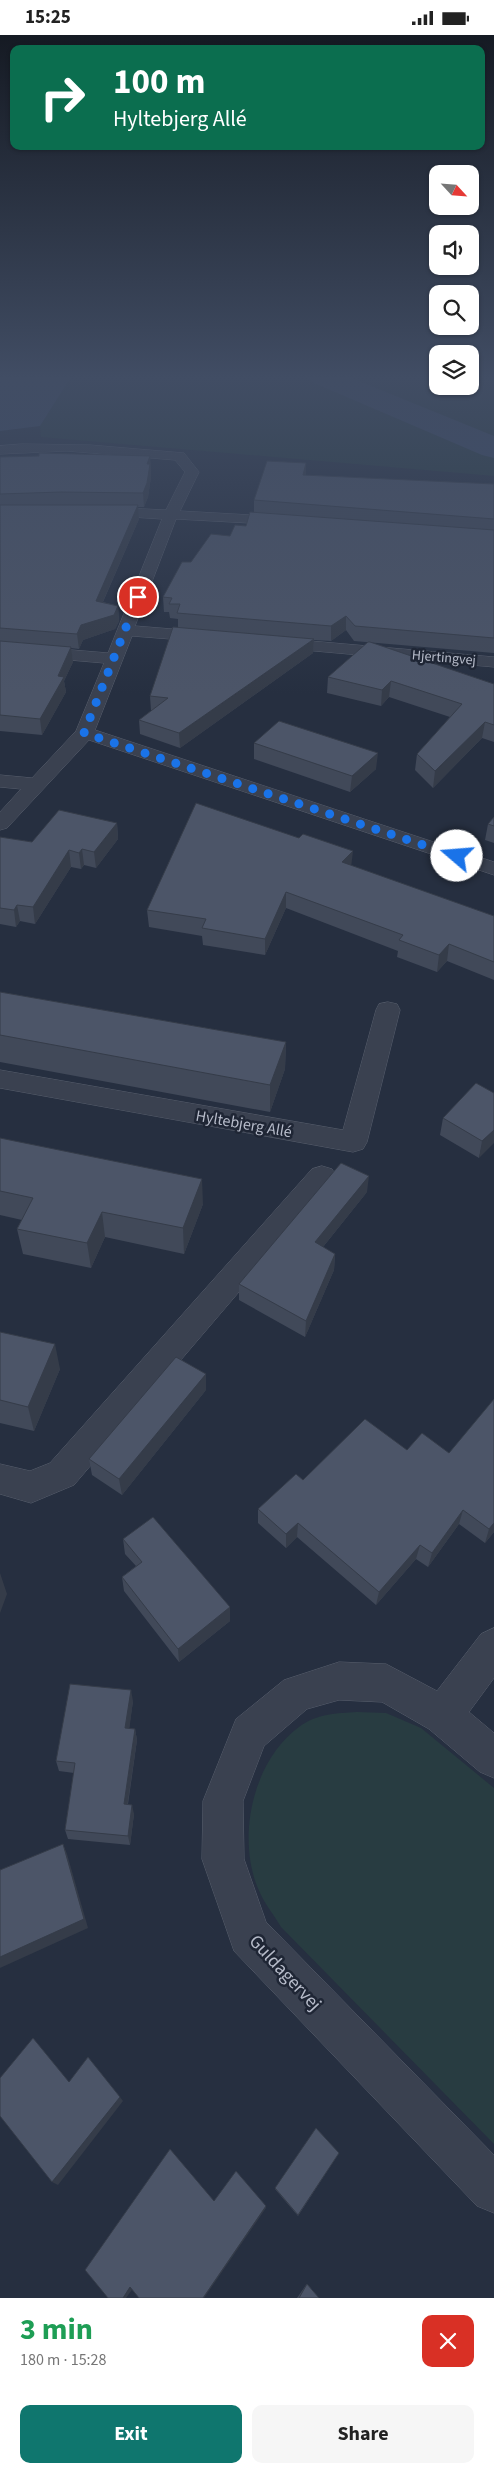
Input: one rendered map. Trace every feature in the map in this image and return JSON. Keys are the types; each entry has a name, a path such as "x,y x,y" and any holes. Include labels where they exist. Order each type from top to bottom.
{"street":[{"path":"0,824 84,733 172,514 187,483"},
{"path":"85,510 299,522"},
{"path":"125,630 224,638"},
{"name":"Hjertingvej","path":"263,642 494,662"},
{"path":"0,649 115,659"},
{"path":"460,659 494,675"},
{"path":"84,733 494,869"},
{"path":"0,781 38,785"},
{"name":"Hyltebjerg Allé","path":"0,1079 353,1142 388,1010"},
{"path":"0,1479 31,1487 62,1474 322,1176"},
{"path":"444,1715 494,1647"},
{"name":"Guldagervej","path":"494,1758 444,1715 386,1683 338,1681 297,1693 250,1733 223,1801 223,1859 249,1936 494,2189"}],"green space":[{"path":"357,1712 386,1713 421,1728 494,1788 494,2144 281,1927 263,1899 253,1874 249,1852 249,1828 252,1805 259,1782 269,1761 283,1742 299,1727 312,1719 327,1715"}],"building":[{"path":"0,483 147,483 143,493 61,492 0,494"},
{"path":"260,483 494,484 494,519 254,500"},
{"path":"0,505 138,505 96,601 118,606 114,615 81,625 77,634 0,628"},
{"path":"250,512 494,530 494,638 355,626 346,616 331,626 177,613 180,604 169,604 172,598 163,597 182,562 191,562 211,534 230,536 235,525 246,526"},
{"path":"173,627 314,639 179,733 139,720 168,698 150,696"},
{"path":"0,641 71,647 58,676 64,677 40,719 0,715"},
{"path":"368,642 494,684 494,725 485,722 435,771 417,754 462,704 391,681 382,690 328,677"},
{"path":"279,721 378,753 352,776 254,743"},
{"path":"196,803 299,838 303,834 353,851 342,862 494,916 494,962 449,944 439,955 399,940 403,935 286,892 265,939 202,928 206,919 147,910"},
{"path":"59,810 117,823 94,852 82,849 79,853 69,850 33,907 17,905 14,910 0,908 0,837 32,842"},
{"path":"494,817 494,826 488,824"},
{"path":"0,992 286,1042 270,1085 0,1035"},
{"path":"476,1083 494,1093 494,1130 482,1141 443,1118"},
{"path":"0,1138 202,1179 183,1228 102,1212 87,1243 17,1229 33,1198 0,1191"},
{"path":"341,1163 369,1176 315,1242 335,1254 306,1321 239,1284"},
{"path":"0,1332 55,1344 28,1407 0,1400"},
{"path":"176,1357 206,1374 119,1479 89,1459"},
{"path":"494,1399 494,1523 489,1529 463,1510 432,1553 420,1545 379,1592 298,1523 286,1534 258,1509 296,1474 303,1480 365,1419 407,1450 422,1433 449,1453"},
{"path":"153,1517 230,1607 178,1649 122,1577 142,1562 123,1539"},
{"path":"70,1684 131,1690 125,1728 135,1729 124,1804 132,1805 128,1836 65,1830 75,1763 56,1761"},
{"path":"63,1844 84,1919 0,1957 0,1870"},
{"path":"33,2038 69,2082 88,2057 120,2097 52,2182 0,2116 0,2078"},
{"path":"316,2128 339,2153 298,2215 275,2188"},
{"path":"170,2149 214,2201 236,2171 266,2206 203,2298 139,2298 130,2287 123,2298 108,2298 85,2270"},
{"path":"307,2284 319,2298 299,2298"}],"route":[{"path":"138,597 115,659 84,733 457,856"}]}
